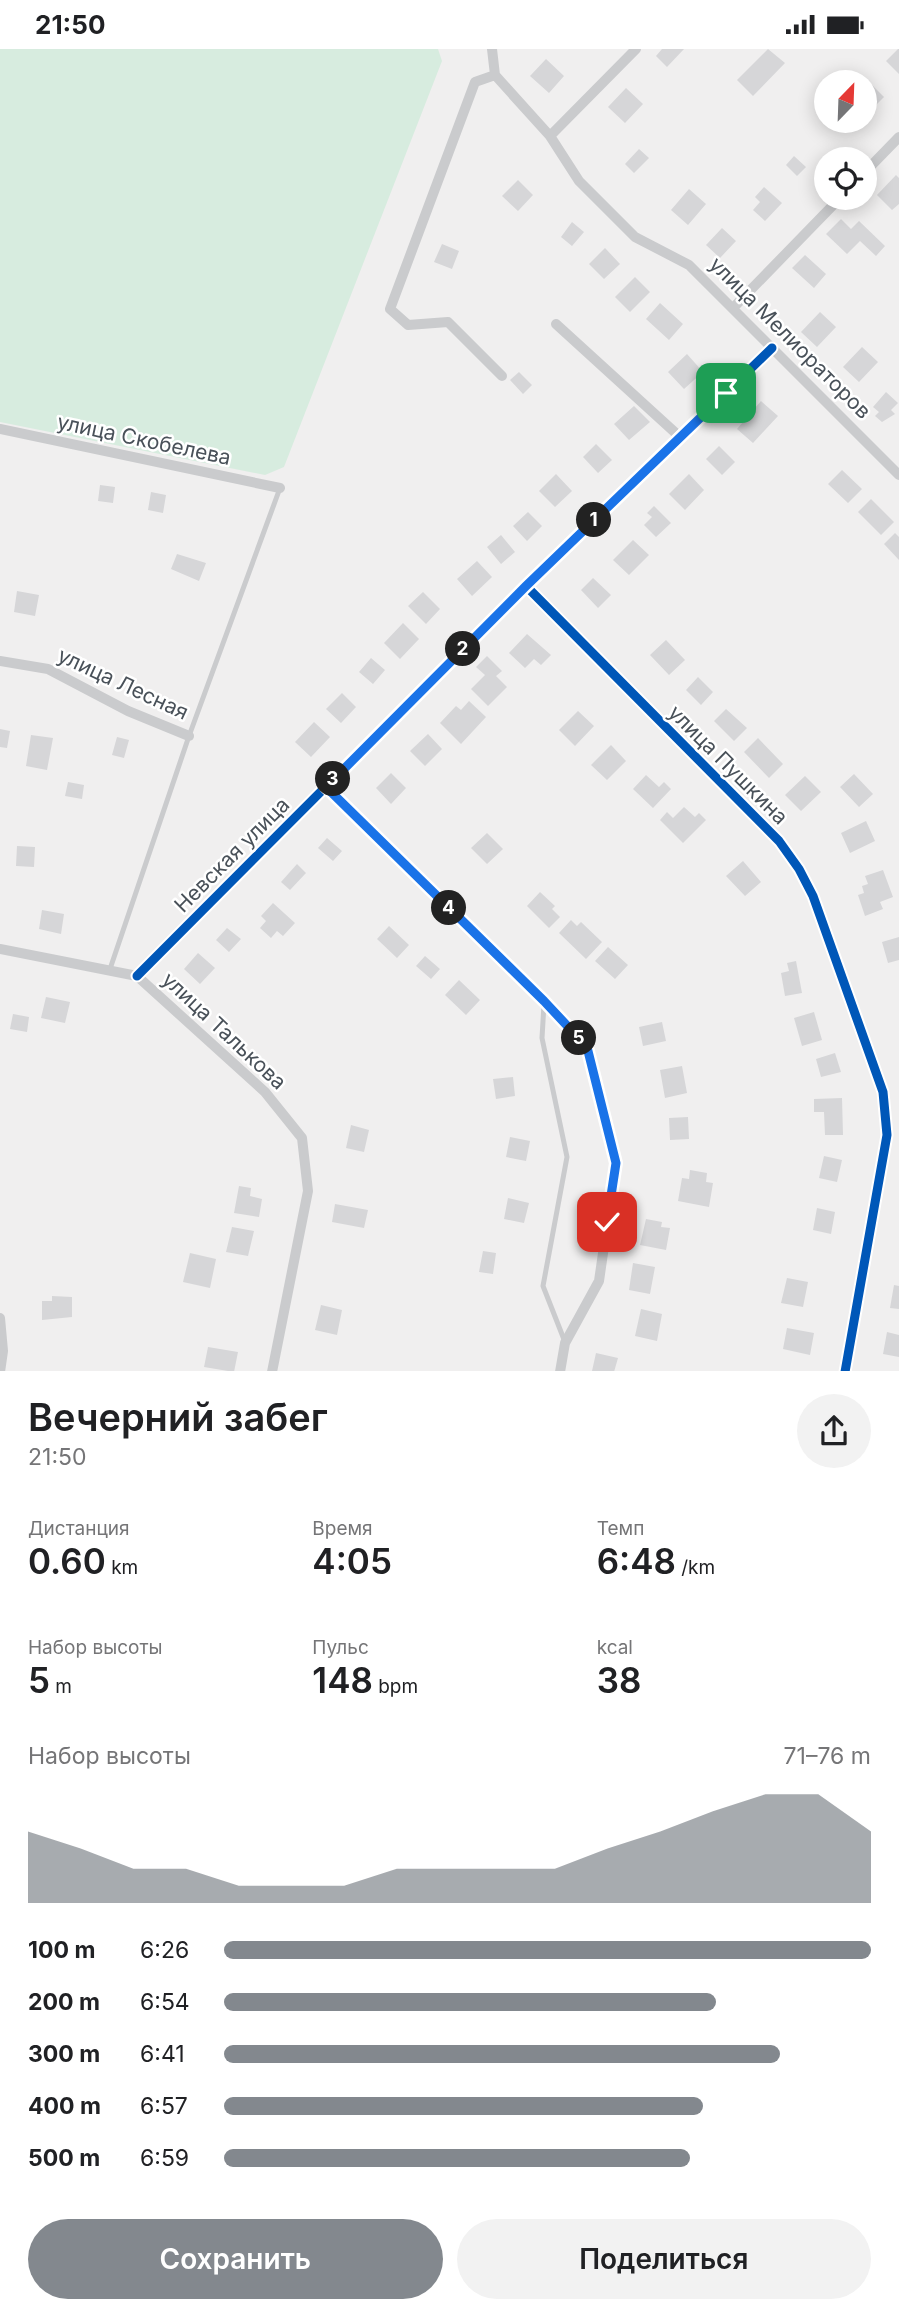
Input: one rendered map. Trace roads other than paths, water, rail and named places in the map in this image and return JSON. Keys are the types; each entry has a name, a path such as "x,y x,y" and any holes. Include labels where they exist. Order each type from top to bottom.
{"street":[{"path":"492,49 495,75 475,82 390,309 408,325 448,322 502,376"},
{"path":"550,136 636,49"},
{"name":"улица Мелиораторов","path":"495,75 550,136 579,181 635,237 690,265 899,475"},
{"path":"877,160 899,137"},
{"path":"734,307 828,210"},
{"path":"556,324 680,437"},
{"name":"Невская улица","path":"137,976 526,586 772,348"},
{"name":"улица Скобелева","path":"0,429 280,488"},
{"name":"улица Пушкина","path":"526,586 779,841 799,869 813,896 883,1093 887,1135 845,1371"},
{"name":"улица Лесная","path":"0,661 48,669 128,711 189,736"},
{"path":"326,787 544,1001 587,1047 616,1163 598,1281 565,1343 559,1371"},
{"name":"улица Талькова","path":"0,949 137,976 265,1092 302,1138 307,1191 272,1371"},
{"path":"0,1318 4,1351 0,1371"}],"lane":[{"path":"110,969 189,736 280,488"},
{"path":"544,1001 542,1038 567,1157 543,1286 565,1343"}]}
